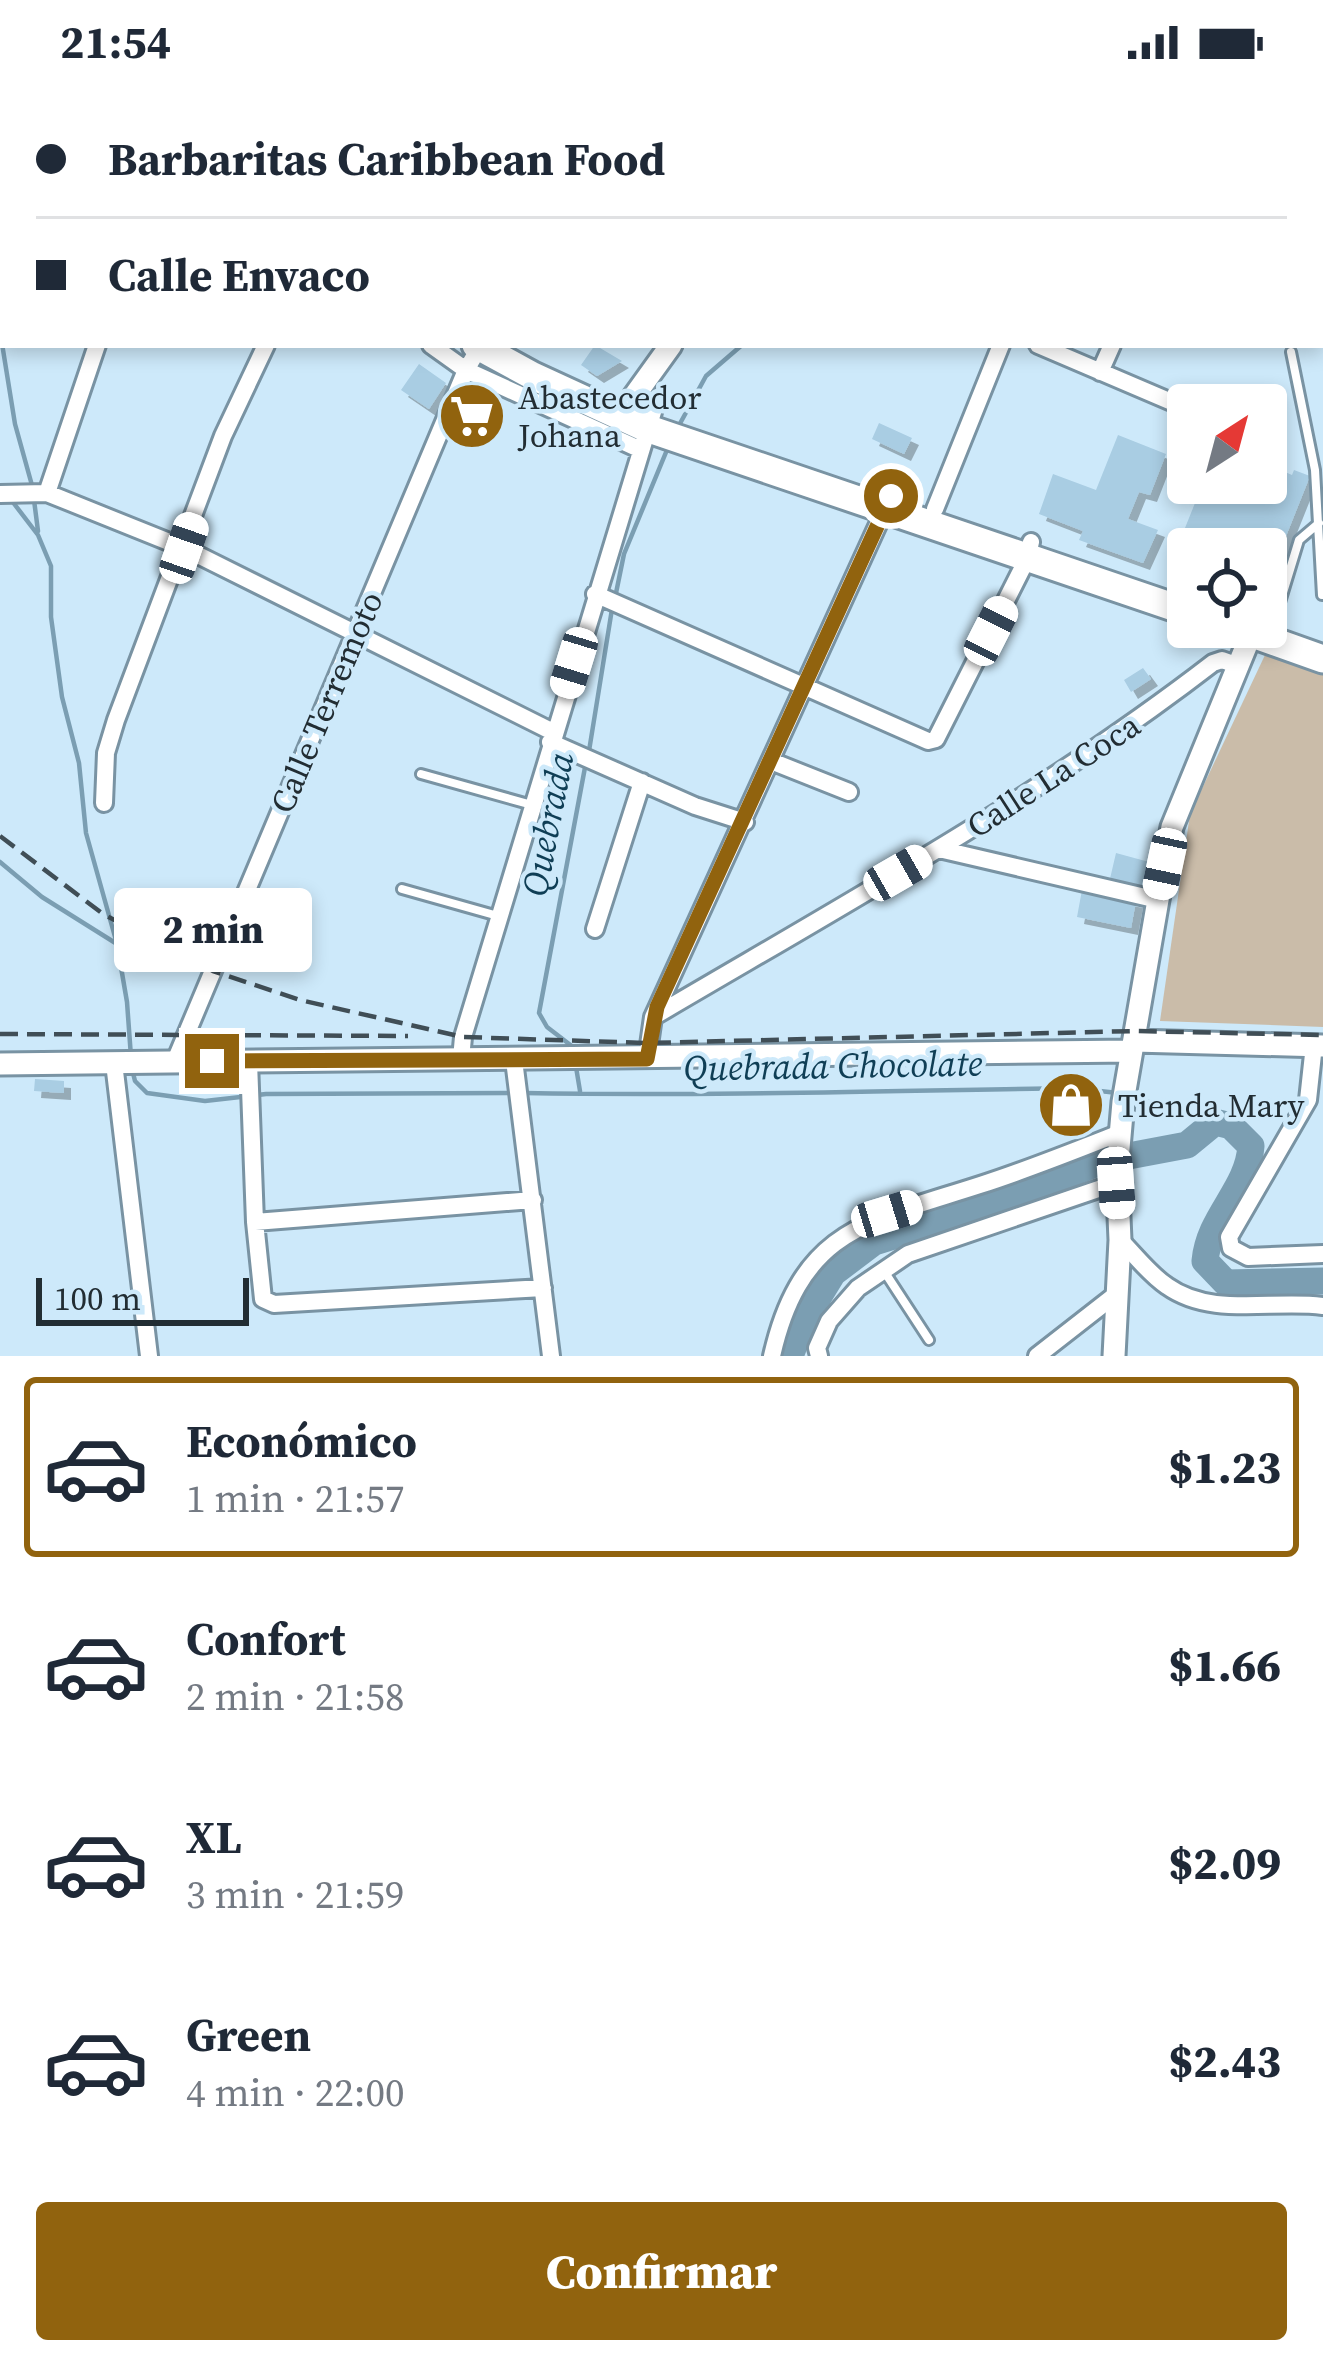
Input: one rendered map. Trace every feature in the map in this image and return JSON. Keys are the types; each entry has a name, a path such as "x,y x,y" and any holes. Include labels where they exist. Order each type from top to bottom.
{"highway":[{"path":"517,348 660,427"},
{"path":"475,352 660,427 1029,551 1167,604"},
{"path":"889,504 935,509 1029,551 1167,587"},
{"path":"1287,632 1323,640"},
{"path":"1287,641 1323,659"}],"street":[{"path":"43,493 96,348"},
{"path":"104,803 106,753 116,720 223,436 265,348"},
{"path":"461,1058 551,737 660,427 671,348"},
{"path":"935,509 999,348"},
{"path":"1045,348 1167,400"},
{"path":"1100,372 1111,348"},
{"name":"Calle Terremoto","path":"175,1061 475,352"},
{"path":"0,494 43,493 184,548 355,632 569,749 695,806 745,822"},
{"path":"647,1059 653,1017 889,504"},
{"path":"599,595 919,737 936,739 1029,551"},
{"path":"1114,1356 1120,1240 1116,1177 1124,1094 1158,900 1172,827 1246,648"},
{"name":"Calle La Coca","path":"653,1017 939,849 1142,718 1213,663 1222,659 1238,666"},
{"path":"772,761 849,792"},
{"path":"595,929 642,782"},
{"path":"939,849 1158,900"},
{"path":"0,1064 175,1061 250,1068 461,1058 647,1059 1319,1046 1308,1100 1229,1238 1231,1248 1248,1257 1323,1254"},
{"path":"514,1060 551,1356"},
{"path":"126,1063 149,1356"},
{"path":"250,1068 259,1290 267,1303 543,1288"},
{"path":"772,1356 780,1320 796,1288 814,1260 843,1235 887,1214 1120,1138"},
{"path":"819,1356 829,1321 858,1288 883,1269 908,1254 1116,1177"},
{"path":"255,1222 532,1200"},
{"path":"1120,1240 1159,1280 1190,1298 1212,1305 1323,1306"},
{"path":"1037,1356 1119,1292"}],"lane":[{"path":"1291,352 1315,470 1322,595"},
{"path":"1287,564 1299,540 1320,522"},
{"path":"421,774 532,805"},
{"path":"402,890 500,916"},
{"path":"883,1269 929,1340"}],"shaded area":[{"path":"1265,655 1323,674 1323,1027 1160,1021 1190,814"}],"building":[{"path":"593,348 622,361 597,376 581,365"},
{"path":"419,364 446,383 429,409 401,390"},
{"name":"Abastecedor Johana","path":"464,394 493,406 480,437 451,426"},
{"path":"879,423 912,438 904,454 872,439"},
{"path":"1118,435 1166,454 1150,495 1139,492 1128,519 1158,530 1143,563 1079,540 1083,531 1039,514 1053,474 1096,490"},
{"path":"1294,470 1310,476 1287,534 1287,528 1185,528 1195,504 1287,504 1287,473 1292,475"},
{"path":"1143,668 1151,679 1131,692 1124,680"},
{"path":"1116,853 1149,862 1141,891 1109,883"},
{"path":"1082,890 1136,901 1131,928 1077,917"},
{"path":"35,1079 64,1081 64,1093 34,1091"}],"waterway":[{"path":"3,348 15,424 33,489"},
{"name":"Quebrada","path":"677,429 706,376 739,348"},
{"name":"Quebrada","path":"615,598 624,554 669,445"},
{"path":"34,500 38,531"},
{"name":"Quebrada Chocolate","path":"12,501 38,535 51,566 51,617 62,697 79,763 86,833 117,944 131,1057"},
{"name":"Quebrada","path":"589,751 612,609"},
{"name":"Quebrada","path":"573,1047 547,1027 539,1013 586,762"},
{"path":"0,862 42,897 117,944"},
{"name":"Quebrada","path":"576,1067 580,1091"},
{"name":"Quebrada Chocolate","path":"132,1069 135,1081 147,1093 205,1101 266,1094 512,1093"},
{"name":"Quebrada Chocolate","path":"524,1093 1072,1088 1118,1093"},
{"name":"Quebrada Chocolate","path":"1129,1096 1215,1122"},
{"path":"790,1356 803,1322 833,1273 874,1242 999,1203 1102,1161 1187,1145 1215,1122 1231,1126 1251,1146 1243,1176 1213,1230 1205,1261 1226,1283 1323,1281"}],"railway":[{"path":"0,836 103,914 213,971 300,1000 463,1037 647,1043 1135,1031 1323,1035"},
{"path":"0,1034 408,1036"}],"place":[{"name":"Abastecedor Johana","path":"472,416"},
{"name":"Tienda Mary","path":"1071,1105"}],"route":[{"path":"212,1061 647,1059 657,1007 891,496"}]}
